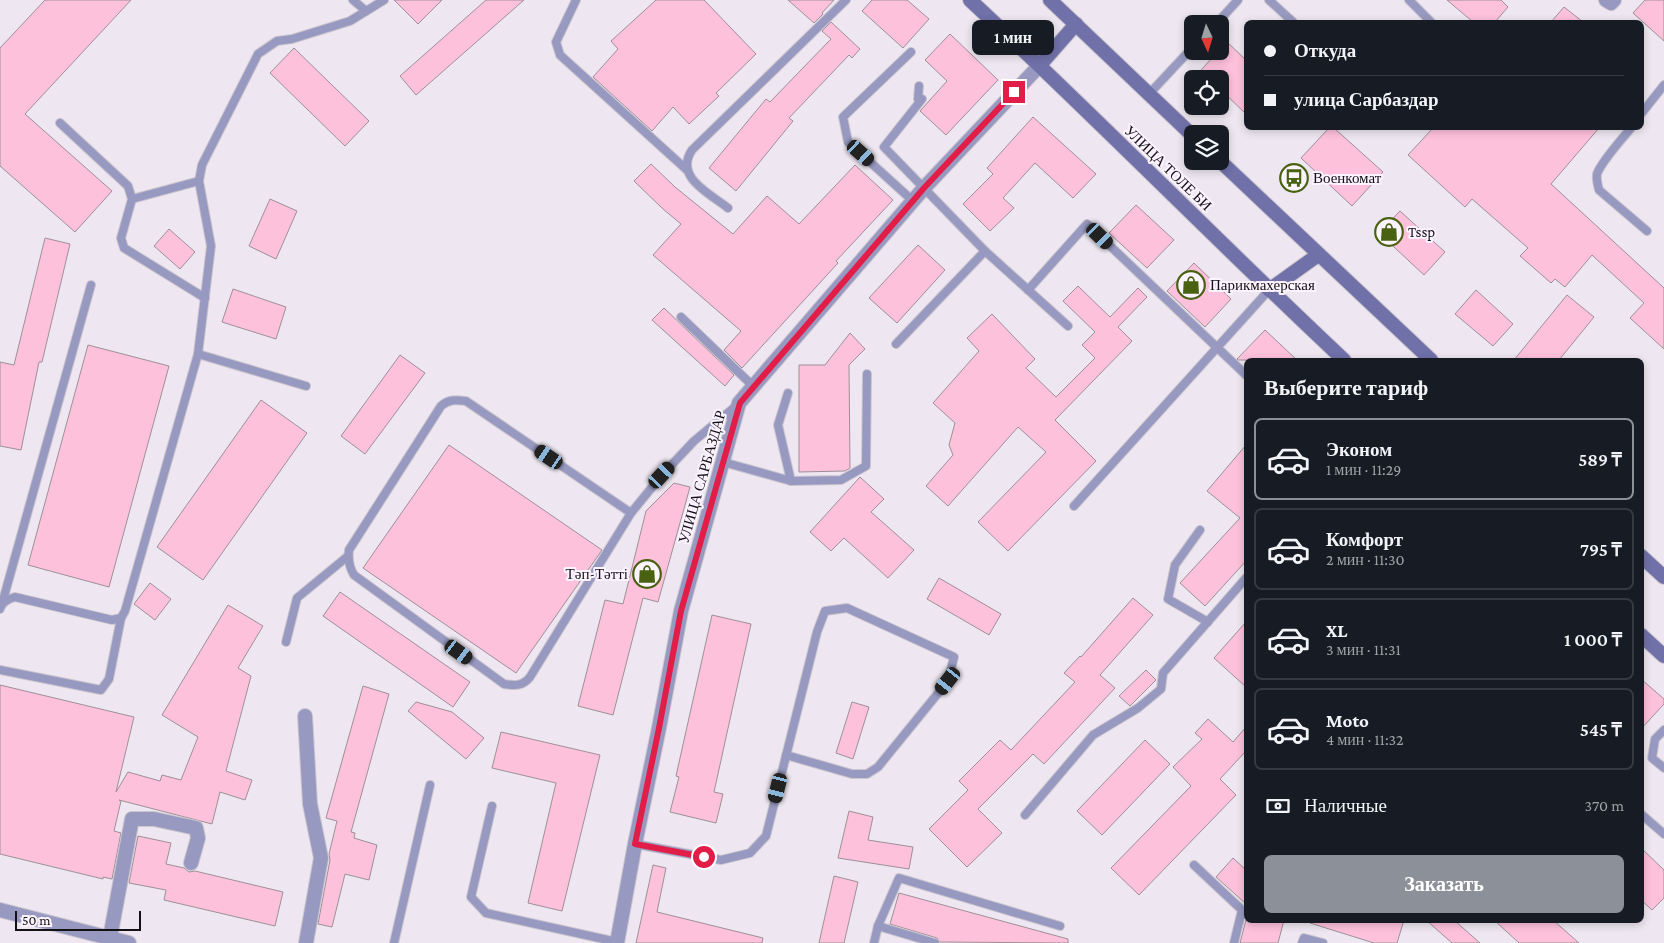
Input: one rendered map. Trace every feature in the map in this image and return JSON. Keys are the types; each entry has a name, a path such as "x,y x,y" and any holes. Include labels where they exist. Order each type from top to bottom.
{"main road":[{"name":"УЛИЦА ТОЛЕ БИ","path":"970,0 1040,65 1269,290 1342,358"},
{"path":"1050,0 1184,127"},
{"path":"1040,65 1076,24"},
{"path":"1229,170 1429,358"},
{"path":"1269,290 1318,254"},
{"path":"1644,559 1664,577"},
{"path":"1644,638 1664,656"}],"street":[{"path":"1606,0 1611,3 1614,0"},
{"name":"УЛИЦА САРБАЗДАР","path":"617,942 681,611 740,403 913,200 1040,65"},
{"path":"305,716 310,804 321,858 306,943"},
{"path":"110,941 132,820 154,819 196,828 198,838 191,863"},
{"path":"0,910 110,941 129,943"}],"lane":[{"path":"353,0 366,11"},
{"path":"0,670 101,690 109,679 121,618 125,611 198,354 211,246 199,181 202,165 258,54 277,41 292,39 350,21 384,0"},
{"path":"576,0 556,42 560,55 687,170 692,180 728,208"},
{"path":"687,170 687,158 692,150 846,0"},
{"path":"1270,0 1291,20"},
{"path":"1410,0 1429,20"},
{"path":"1223,15 1234,1"},
{"path":"911,52 843,117 848,142 913,200"},
{"path":"1149,94 1184,57"},
{"path":"919,86 918,99 922,99 884,147 986,251 1068,326"},
{"path":"1644,111 1663,89"},
{"path":"60,123 128,186 132,199 121,238 124,248 205,298"},
{"path":"1629,130 1601,167 1597,175 1597,183 1599,190 1647,231"},
{"path":"132,199 199,181"},
{"path":"1028,290 1087,224 1244,373"},
{"path":"896,344 986,251"},
{"path":"1,607 91,285"},
{"path":"1074,506 1269,290"},
{"path":"681,317 753,386"},
{"path":"198,354 306,386"},
{"path":"723,462 791,481 841,480 866,466 867,374"},
{"path":"788,393 778,425 791,481"},
{"path":"631,513 466,402 456,400 441,406 350,550 348,556 350,569 354,576 504,684 519,685 526,682 530,677 631,513 662,475 694,441 740,403"},
{"path":"1200,530 1175,565 1168,599 1208,622"},
{"path":"286,642 297,598 348,556"},
{"path":"1025,815 1093,735 1138,708 1161,689 1163,674 1244,580"},
{"path":"1,607 8,599 15,597 112,620 121,618"},
{"path":"635,844 721,860 750,853 766,836 786,755 818,632 825,611 847,608 954,657 948,681 878,767 868,774 852,774 786,755"},
{"path":"1664,730 1655,738 1652,758 1664,768"},
{"path":"394,943 430,785"},
{"path":"492,806 471,897 486,913 617,942"},
{"path":"1644,817 1664,834"},
{"path":"1194,865 1244,907 1234,943"},
{"path":"874,943 878,926 899,878 1060,926"},
{"path":"878,926 934,943"},
{"path":"1302,943 1304,938 1323,943"}],"building":[{"path":"45,0 131,0 25,114 112,191 75,232 0,166 0,48"},
{"path":"394,0 442,0 418,24"},
{"path":"486,0 524,0 416,95 400,76"},
{"path":"656,0 704,0 756,54 716,93 719,96 689,124 673,107 652,131 593,77 618,49 611,41"},
{"path":"788,0 834,0 814,23"},
{"path":"872,0 907,0 929,19 903,48 862,11"},
{"path":"1447,0 1501,0 1508,7 1497,20 1471,20"},
{"path":"1645,0 1664,0 1664,41 1644,23 1644,20 1641,20 1633,13"},
{"path":"1564,7 1580,20 1553,20"},
{"path":"831,22 860,49 852,58 849,55 789,118 793,121 736,191 709,168 766,99 770,102 831,39 822,31"},
{"path":"950,34 998,80 946,135 920,111 947,81 925,60"},
{"path":"1229,44 1244,58 1244,112 1229,98 1229,70 1201,70 1210,60 1229,60"},
{"path":"294,48 369,121 345,146 270,73"},
{"path":"1033,117 1096,174 1073,198 1035,163 1003,198 1014,208 990,231 963,204 993,174 987,168"},
{"path":"1327,130 1336,130 1383,172 1352,206 1301,158"},
{"path":"1431,130 1597,130 1551,184 1664,288 1664,349 1630,318 1644,303 1592,255 1565,287 1555,279 1551,283 1520,256 1528,248 1472,199 1465,207 1408,155"},
{"path":"651,164 675,187 733,234 767,196 799,224 855,165 893,200 836,261 838,263 742,368 724,350 741,331 653,255 681,224 634,181"},
{"path":"270,199 297,211 276,259 249,246"},
{"path":"1136,205 1174,240 1147,268 1109,233"},
{"path":"1400,211 1445,252 1424,275 1379,233"},
{"path":"169,229 195,252 180,269 154,246"},
{"path":"45,238 70,244 42,362 39,362 21,450 0,446 0,362 14,365"},
{"path":"918,245 945,270 897,323 869,298"},
{"path":"1194,263 1231,299 1205,327 1167,291"},
{"path":"1078,286 1110,317 1138,288 1147,297 1118,327 1132,341 1055,420 1096,461 1008,551 978,522 1046,452 1018,427 948,506 926,486 953,455 949,445 955,423 933,403 979,351 967,338 992,314 1035,359 1026,368 1056,397 1095,358 1082,345 1095,332 1063,301"},
{"path":"233,289 286,307 276,339 222,322"},
{"path":"1476,290 1513,324 1493,346 1455,314"},
{"path":"1567,295 1594,317 1561,358 1516,358"},
{"path":"664,308 734,375 725,386 652,320"},
{"path":"1265,330 1295,358 1244,358 1244,360 1237,359"},
{"path":"850,333 865,349 849,365 850,468 845,471 799,472 799,365 825,365"},
{"path":"88,345 169,366 109,587 28,565"},
{"path":"400,355 425,373 365,454 341,436"},
{"path":"261,400 307,433 203,580 157,547"},
{"path":"449,445 602,550 516,673 363,568"},
{"path":"1244,447 1244,563 1205,606 1180,583 1240,518 1207,491"},
{"path":"860,477 884,499 871,512 914,550 888,578 844,538 831,551 810,532"},
{"path":"674,483 690,487 658,602 643,598 613,715 578,706 605,600 623,604 646,511"},
{"path":"939,578 1001,614 989,635 927,599"},
{"path":"150,583 171,599 155,620 134,604"},
{"path":"340,592 470,682 453,707 323,616"},
{"path":"1133,598 1153,615 1100,675 1115,688 1044,764 1033,754 978,809 1002,833 967,867 929,829 968,790 959,781 1000,740 1011,750 1075,682 1064,673 1081,657"},
{"path":"228,605 263,626 238,668 251,676 226,771 252,780 245,800 220,792 212,824 119,800 121,801 114,831 121,833 112,879 103,877 103,879 0,854 0,685 134,717 116,792 128,772 160,781 162,775 181,780 198,737 162,715"},
{"path":"712,615 751,624 714,792 723,794 716,823 670,812 679,777 676,776"},
{"path":"1244,624 1244,685 1214,658"},
{"path":"1146,670 1156,680 1130,706 1119,696"},
{"path":"1644,682 1664,699 1664,704 1644,726"},
{"path":"363,686 389,694 351,832 355,833 354,838 377,845 369,880 345,874 332,927 318,924 330,860 329,854 337,821 326,818"},
{"path":"416,702 452,712 484,738 466,759 408,711"},
{"path":"852,702 869,707 853,759 836,753"},
{"path":"1208,719 1233,742 1244,729 1244,753 1220,779 1236,795 1139,895 1111,868 1191,786 1173,767 1202,739 1195,733"},
{"path":"501,732 600,755 562,911 528,903 556,783 492,768"},
{"path":"1145,740 1170,764 1102,835 1077,811"},
{"path":"849,811 873,817 868,840 913,847 909,869 838,858"},
{"path":"138,836 171,843 166,864 184,868 189,872 195,871 283,892 275,926 164,900 166,890 129,883"},
{"path":"1644,851 1664,870 1664,898 1652,910 1644,903"},
{"path":"1233,858 1244,868 1244,902 1216,877"},
{"path":"653,865 666,868 657,912 763,938 762,943 636,943"},
{"path":"834,876 858,882 844,943 819,943"},
{"path":"899,893 1068,939 1068,943 940,942 937,938 890,924"},
{"path":"1245,923 1283,923 1278,943 1240,943"},
{"path":"1310,923 1403,923 1397,943 1374,943"},
{"path":"1429,923 1457,923 1480,943 1452,943"},
{"path":"1497,923 1556,923 1579,943 1519,943"}],"place":[{"name":"Военкомат","path":"1294,178"},
{"name":"Tssp","path":"1389,232"},
{"name":"Парикмахерская","path":"1191,285"},
{"name":"Тәп-Тәтті","path":"647,574"}],"route":[{"path":"704,857 635,844 681,611 740,403 924,188 1014,92"}]}
